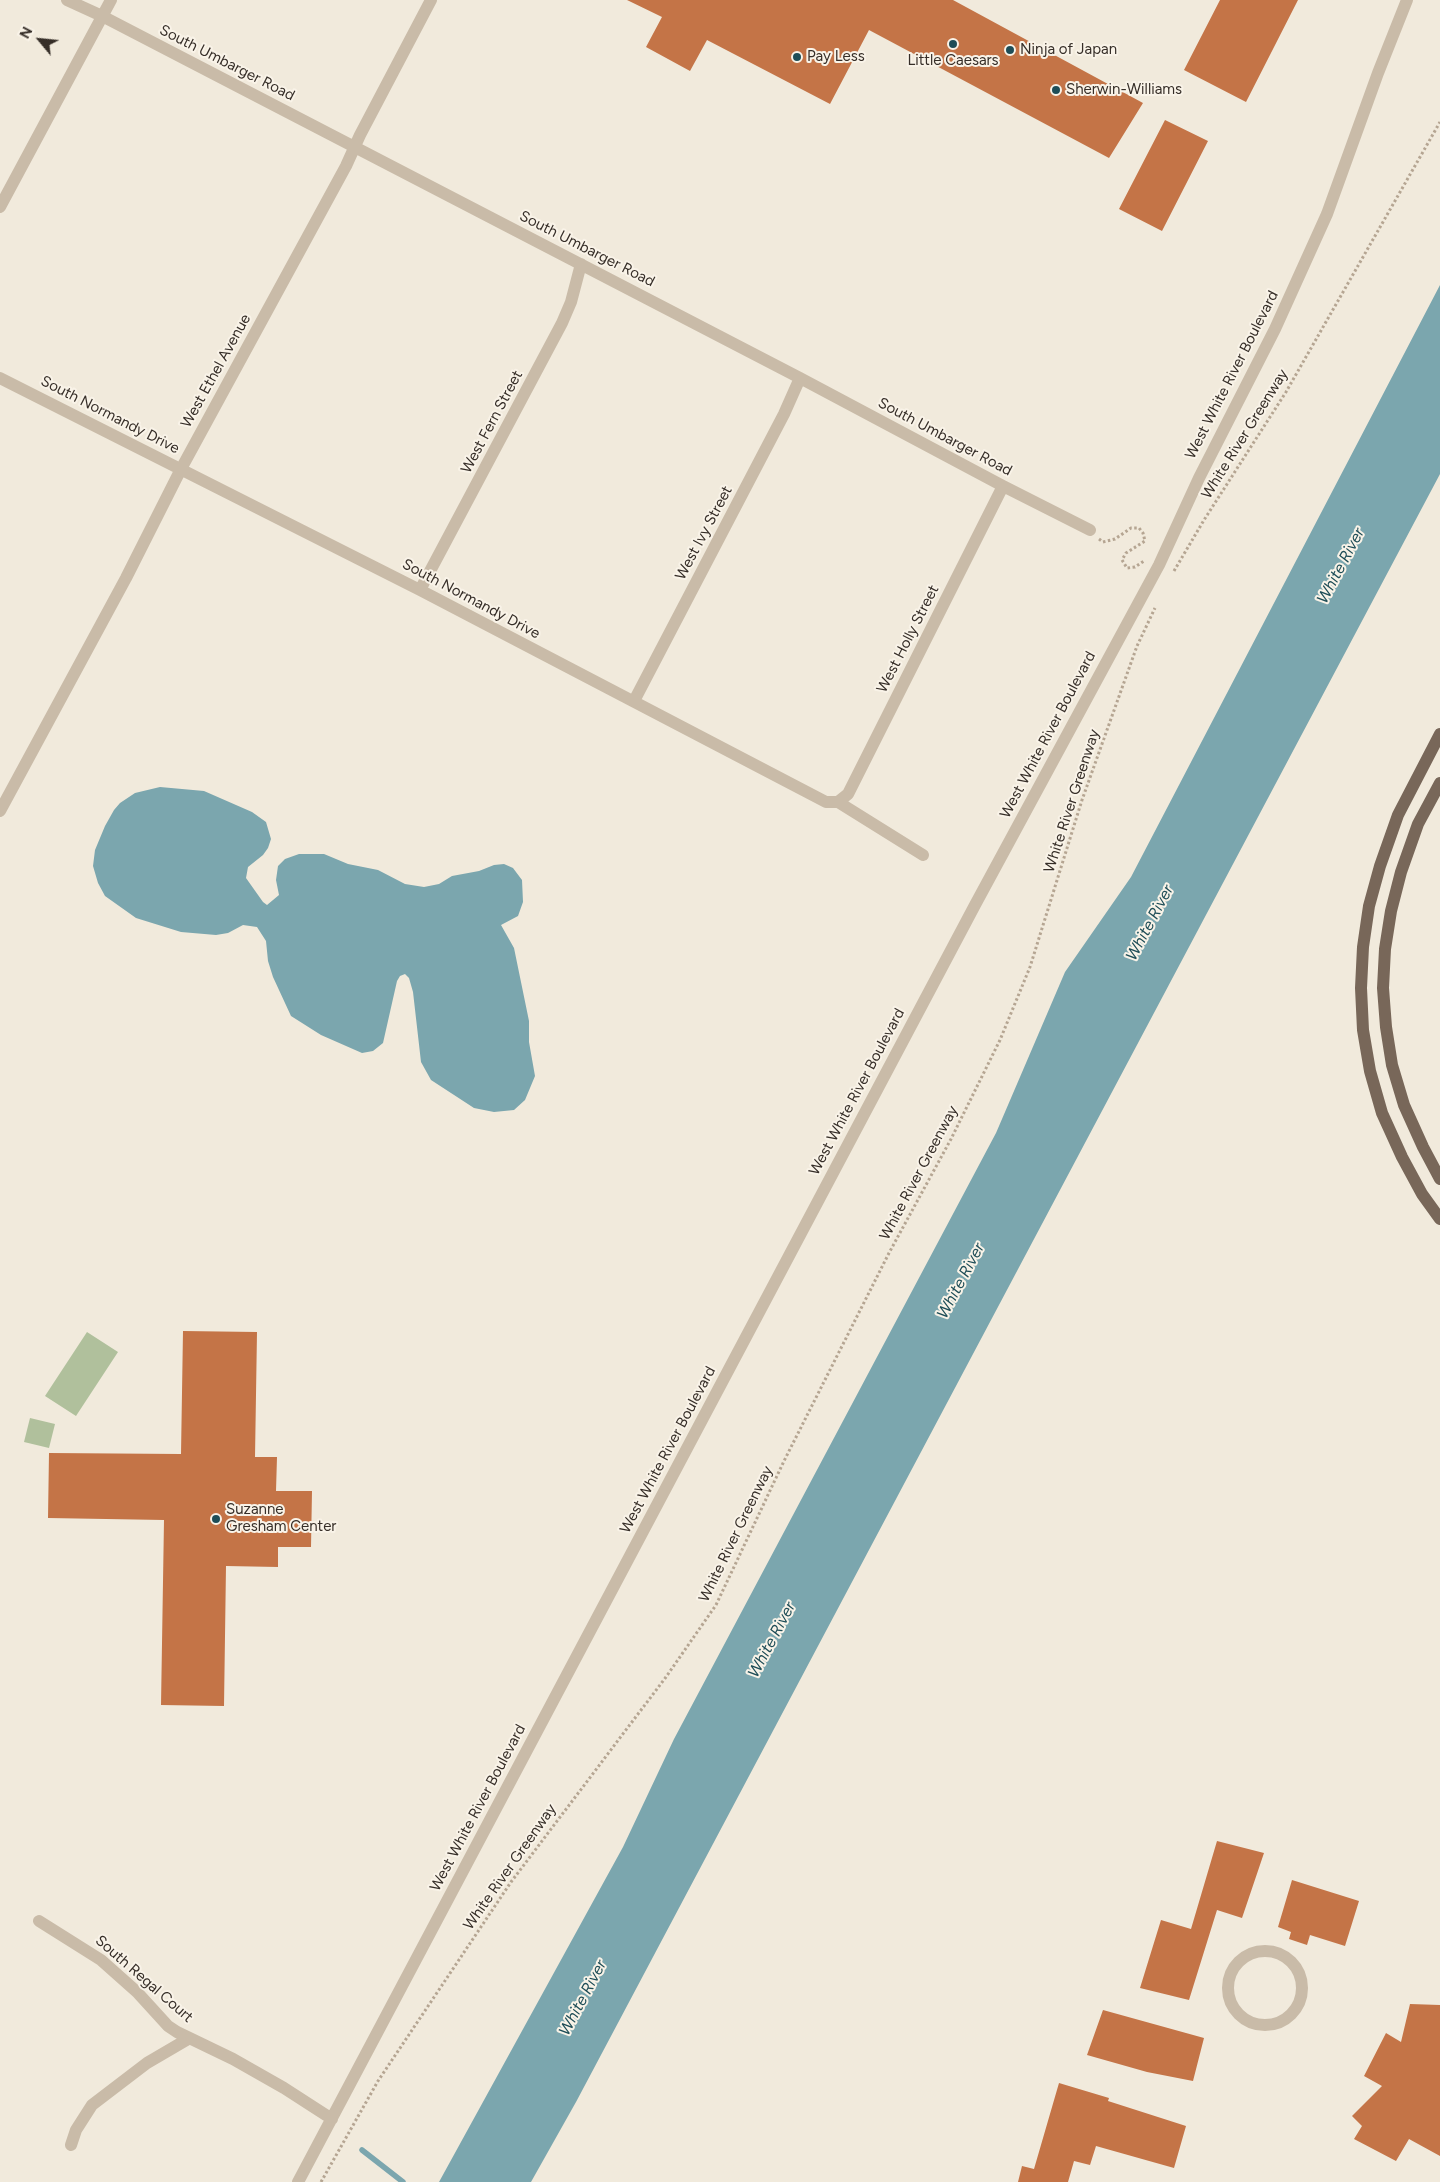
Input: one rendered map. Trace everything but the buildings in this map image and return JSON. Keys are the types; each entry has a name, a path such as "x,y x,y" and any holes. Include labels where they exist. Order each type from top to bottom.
{"main road":[{"path":"1440,734 1398,815 1380,866 1369,906 1365,931 1361,988 1363,1030 1370,1071 1382,1113 1422,1194 1440,1219"},
{"path":"1440,783 1418,824 1401,872 1391,911 1385,949 1383,988 1392,1066 1404,1105 1423,1147 1440,1178"}],"street":[{"name":"South Umbarger Road","path":"67,0 102,16 581,264 1090,530"},
{"path":"0,207 111,0"},
{"name":"West Ethel Avenue","path":"0,811 121,586 181,469 355,147 431,0"},
{"name":"West White River Boulevard","path":"298,2182 974,905 1159,565 1198,478 1275,329 1327,214 1407,0"},
{"name":"West Fern Street","path":"420,590 562,323 581,264"},
{"name":"South Normandy Drive","path":"0,378 420,590 826,802 838,802 923,856"},
{"name":"West Ivy Street","path":"634,701 784,414 800,378"},
{"name":"West Holly Street","path":"838,802 848,794 1003,486"},
{"name":"South Regal Court","path":"39,1921 101,1960 137,1992 168,2026 188,2039 234,2059 332,2119"},
{"path":"1272,1951 1284,1956 1293,1963 1302,1985 1301,1998 1296,2008 1288,2017 1277,2023 1265,2025 1253,2023 1242,2018 1233,2008 1228,1997 1227,1984 1231,1972 1238,1962 1248,1954 1272,1951"},
{"path":"71,2145 76,2130 92,2105 148,2063 188,2039"}],"path":[{"name":"White River Greenway","path":"1171,576 1204,520 1286,392 1440,122"},
{"path":"1090,530 1103,542 1115,539 1131,528 1138,528 1143,533 1145,541 1126,553 1122,560 1127,568 1135,567 1147,559 1159,565 1176,569"},
{"name":"White River Greenway","path":"320,2182 378,2081 511,1882 666,1677 716,1605 784,1461 889,1254 951,1139 1000,1040 1030,967 1082,800 1137,646 1158,601"}],"green space":[{"path":"87,1332 118,1352 76,1416 45,1396"},
{"path":"30,1418 55,1424 49,1448 24,1442"}],"water":[{"name":"White River","path":"1440,285 1440,474 576,2102 531,2182 439,2182 623,1847 674,1739 996,1133 1065,972 1131,877"},
{"path":"160,787 204,791 252,812 266,822 271,839 268,848 263,855 248,867 246,878 267,905 279,895 276,880 278,866 285,859 299,854 324,854 348,864 378,870 405,884 424,887 439,884 452,876 479,871 494,865 504,864 513,868 522,880 523,902 518,916 501,925 514,948 529,1021 529,1042 535,1076 525,1100 514,1110 494,1112 474,1108 431,1080 421,1062 413,992 409,978 405,974 400,976 397,981 383,1043 373,1051 362,1053 321,1035 291,1016 273,977 268,961 266,941 257,927 243,925 228,933 216,935 181,932 136,918 105,896 98,883 93,866 95,850 105,826 120,803 135,793"}],"waterway":[{"path":"362,2150 403,2182"}],"place":[{"name":"Little Caesars","path":"953,44"},
{"name":"Ninja of Japan","path":"1010,50"},
{"name":"Pay Less","path":"797,57"},
{"name":"Sherwin-Williams","path":"1056,90"},
{"name":"Suzanne Gresham Center","path":"216,1519"}]}
